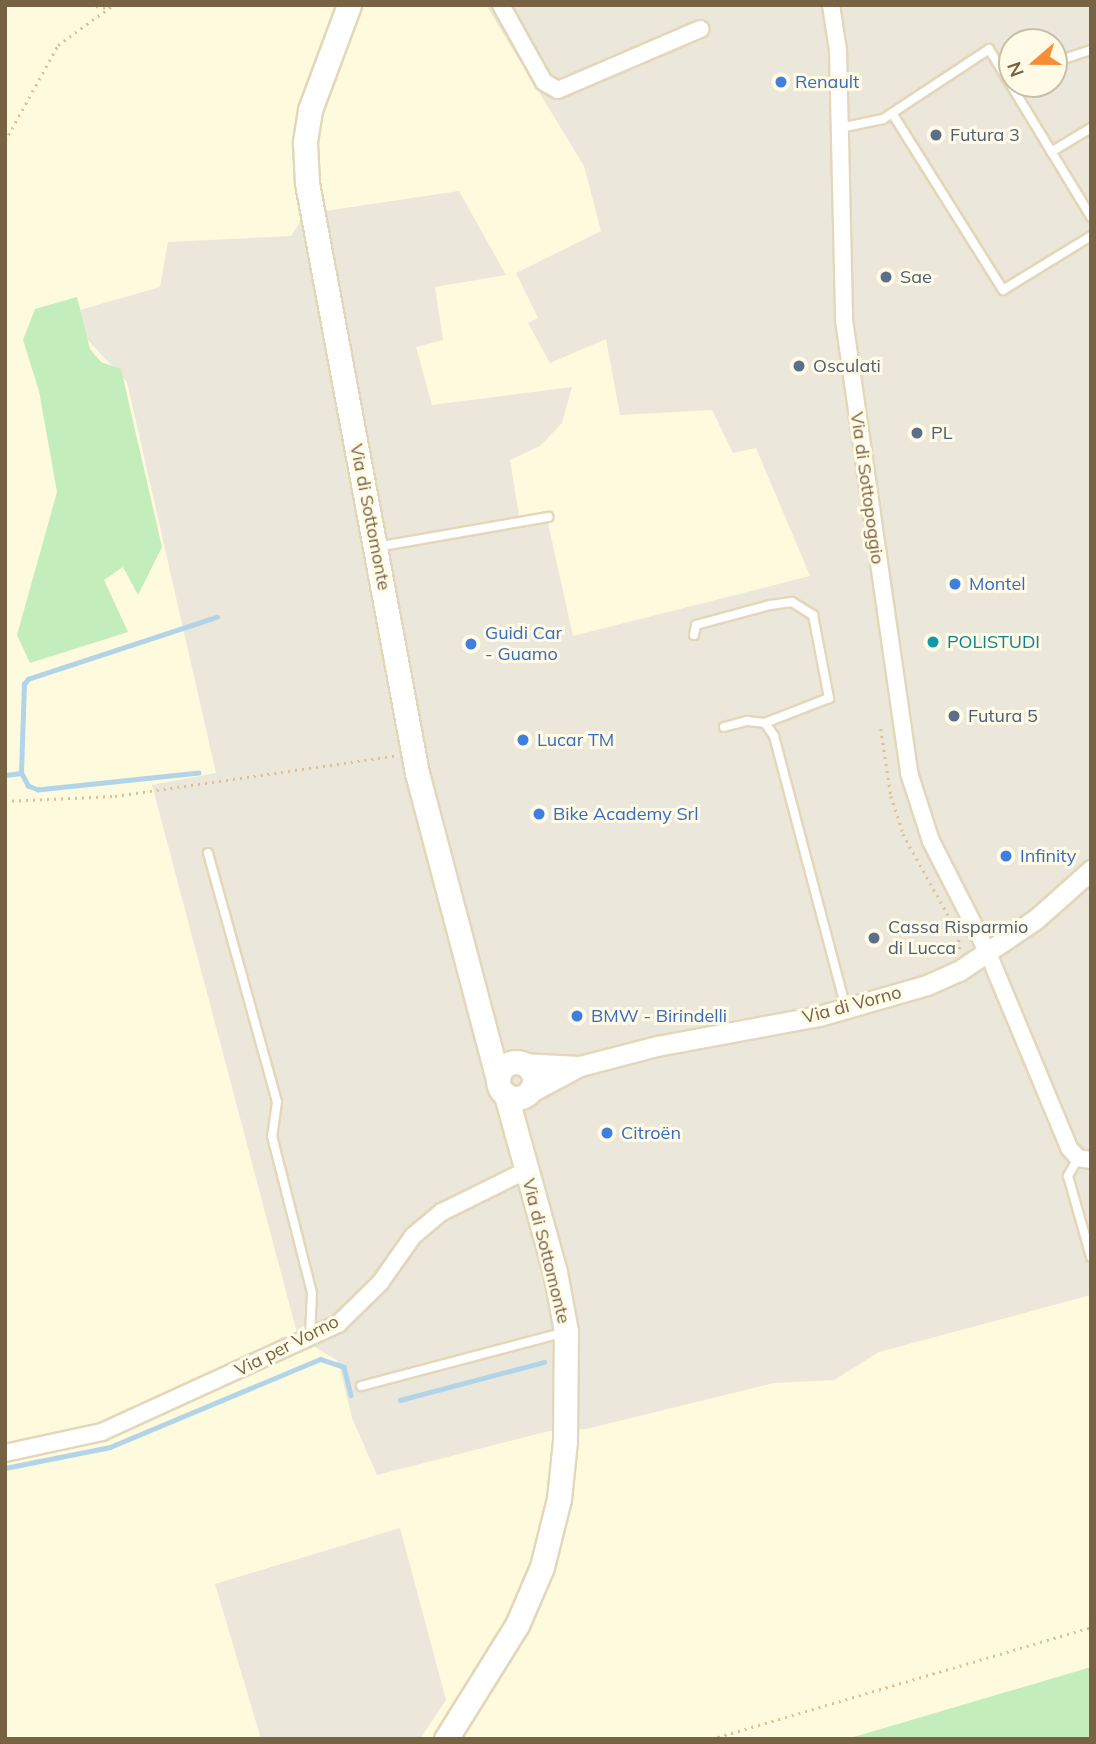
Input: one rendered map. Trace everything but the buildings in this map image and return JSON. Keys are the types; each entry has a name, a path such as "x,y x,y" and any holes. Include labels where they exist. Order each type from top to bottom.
{"main road":[{"name":"Via di Sottomonte","path":"349,5 318,79 305,143 320,264 414,753 487,1028 511,1089 525,1162 566,1331 568,1391 560,1487 542,1567 517,1625 446,1739"},
{"name":"Via di Sottomonte","path":"487,1028 533,1075 511,1089"},
{"path":"511,1089 503,1068 520,1063"}],"street":[{"path":"501,5 544,82 558,90 700,29"},
{"name":"Via di Sottopoggio","path":"831,5 838,50 844,320 902,738 931,841 988,953 1069,1148 1085,1159"},
{"name":"Via di Vorno","path":"511,1089 580,1066 657,1046 846,1009 927,985 988,953 1046,912 1091,870"},
{"name":"Via di Vorno","path":"520,1063 580,1066"},
{"name":"Via per Vorno","path":"5,1453 102,1432 338,1324 380,1283 413,1236 442,1212 525,1162"}],"lane":[{"path":"839,128 870,124 892,113 989,49 998,61"},
{"path":"1068,57 1091,50"},
{"path":"1021,98 1091,217"},
{"path":"892,113 1003,290 1091,236"},
{"path":"1051,152 1091,128"},
{"path":"376,547 548,517"},
{"path":"694,635 696,625 770,605 792,602 813,615 829,698 765,723 747,721 724,727"},
{"path":"765,723 775,736 846,1009"},
{"path":"208,853 277,1102 272,1136 312,1293 310,1337"},
{"path":"1085,1159 1068,1176 1091,1257"},
{"path":"361,1386 566,1331"}],"path":[{"path":"89,5 108,8"},
{"path":"5,141 58,45 113,5"},
{"path":"881,729 888,783 903,834 961,939 960,951 954,956"},
{"path":"5,802 116,796 414,753"},
{"path":"711,1739 1091,1626"}],"shaded area":[{"path":"486,5 1091,5 1091,1295 879,1352 834,1380 774,1383 586,1429 549,1431 377,1475 352,1418 338,1361 298,1337 152,785 216,773 127,382 86,338 80,310 160,287 168,242 291,236 305,214 459,191 506,275 435,287 443,340 416,347 432,405 572,387 562,423 540,446 510,460 519,516 548,523 573,636 810,576 756,448 733,453 712,410 620,415 606,339 550,363 528,323 538,318 516,273 601,231 584,166"},
{"path":"400,1528 446,1700 420,1739 261,1739 215,1584"}],"green space":[{"path":"77,297 90,349 101,362 121,369 162,547 138,595 123,567 104,580 128,632 30,663 17,635 57,492 39,391 23,340 35,309"},
{"path":"1091,1667 1091,1739 847,1739"}],"waterway":[{"path":"199,773 38,790 28,786 21,773 24,684 28,679 217,617"},
{"path":"5,775 21,773"},
{"path":"5,1468 110,1447 320,1359 344,1367 351,1395"},
{"path":"400,1400 544,1362"}],"place":[{"name":"Renault","path":"781,82"},
{"name":"Futura 3","path":"936,135"},
{"name":"Sae","path":"886,277"},
{"name":"Osculati","path":"799,366"},
{"name":"PL","path":"917,433"},
{"name":"Montel","path":"955,584"},
{"name":"POLISTUDI","path":"933,642"},
{"name":"Guidi Car - Guamo","path":"471,644"},
{"name":"Futura 5","path":"954,716"},
{"name":"Lucar TM","path":"523,740"},
{"name":"Bike Academy Srl","path":"539,814"},
{"name":"Infinity","path":"1006,856"},
{"name":"Cassa Risparmio di Lucca","path":"874,938"},
{"name":"BMW - Birindelli","path":"577,1016"},
{"name":"Citroën","path":"607,1133"}]}
